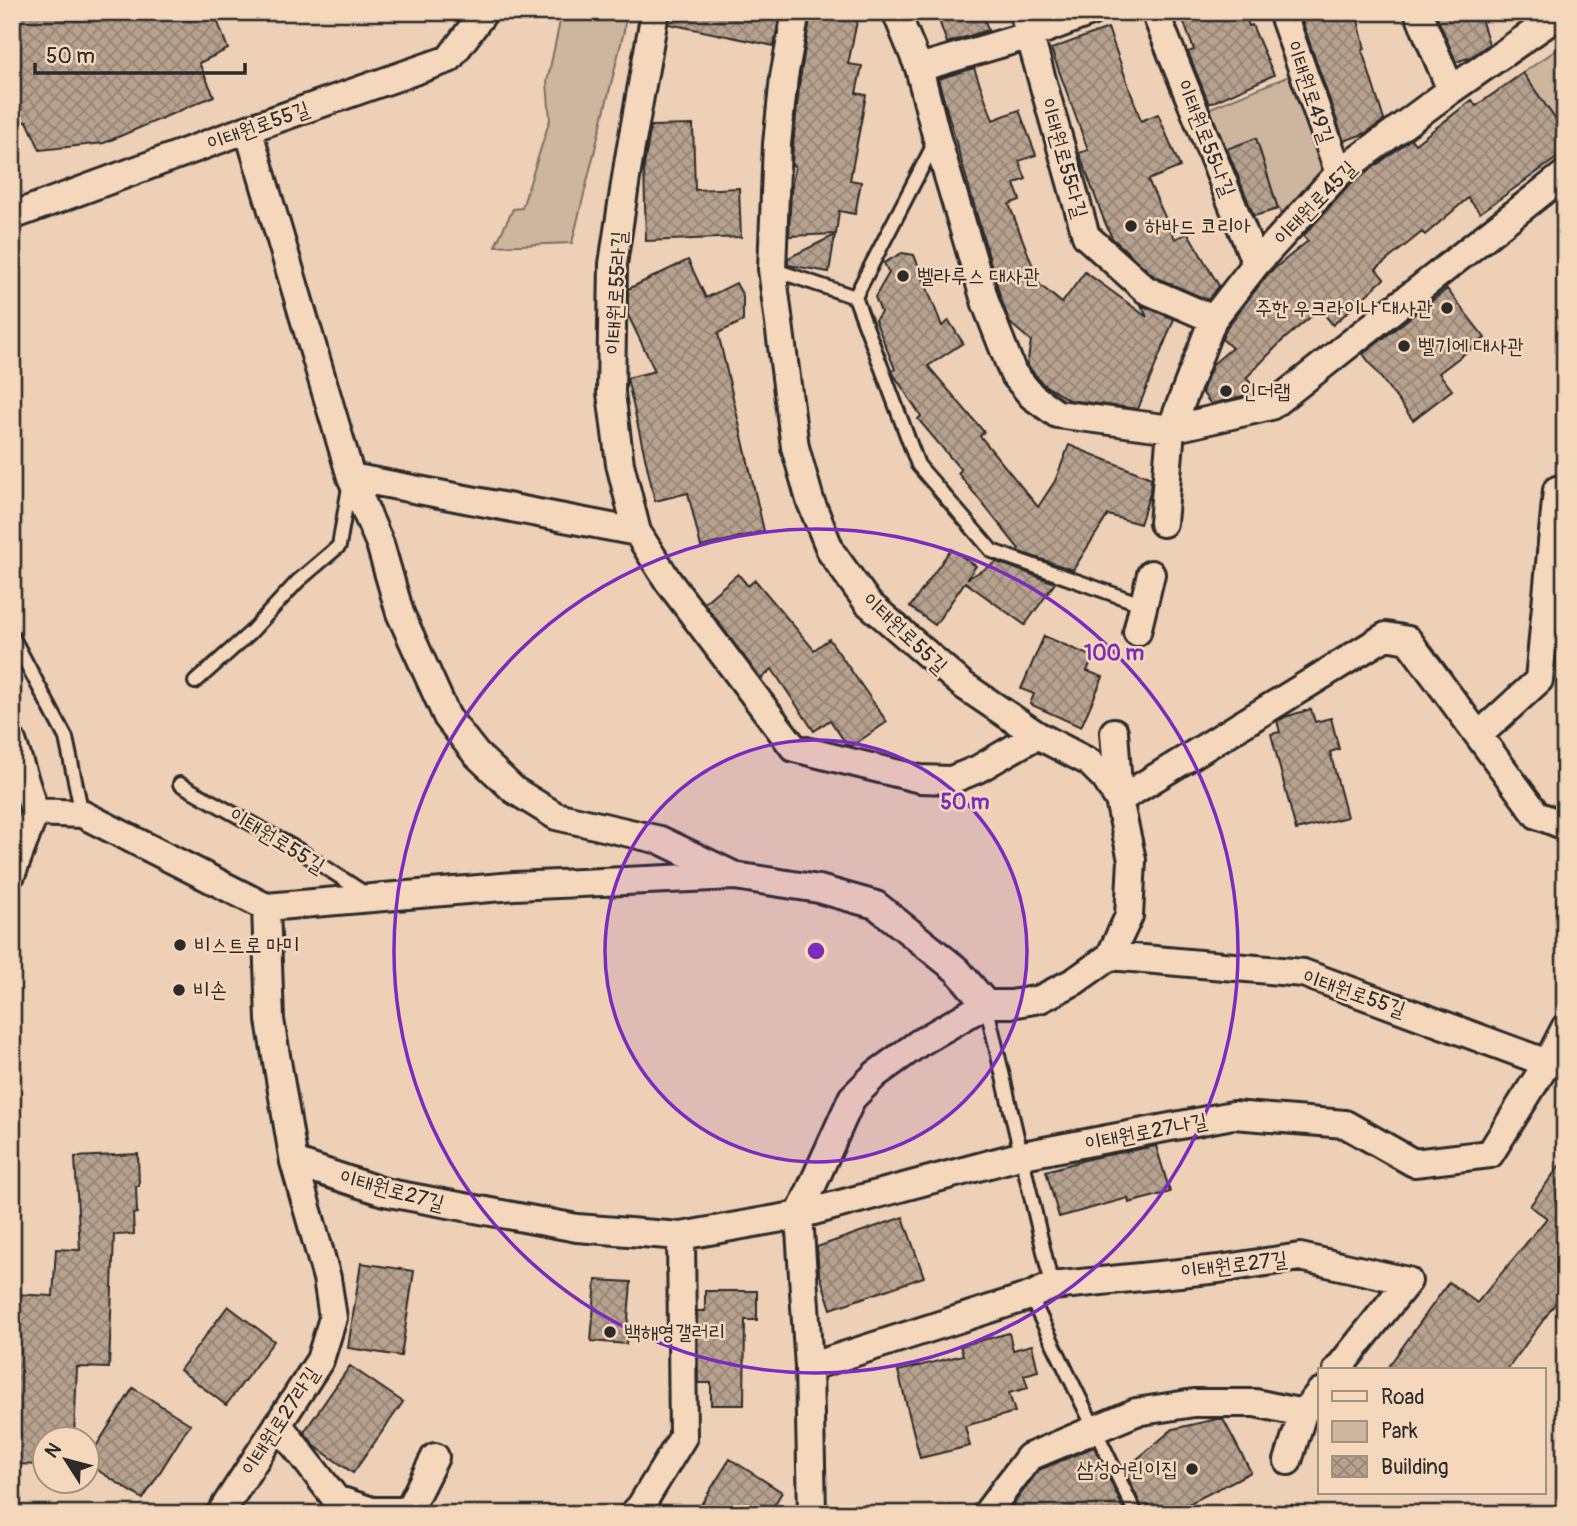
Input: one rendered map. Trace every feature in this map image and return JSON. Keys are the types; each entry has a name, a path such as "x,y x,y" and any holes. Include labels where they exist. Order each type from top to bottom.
{"street":[{"name":"이태원로55길","path":"12,216 449,59 484,12"},
{"name":"이태원로55라길","path":"655,12 613,264 611,393 620,464 637,532 668,582 794,748 920,779 951,780 978,769 1037,735"},
{"name":"이태원로55길","path":"796,12 784,77 777,144 772,269 795,447 810,500 831,552 868,603 963,685 1037,735 1089,762 1105,778 1119,800 1132,860 1129,916 1110,956 1075,981 1040,999 1011,1004 986,1004 919,1043 876,1074 852,1098 799,1215"},
{"path":"896,12 919,68 986,304 1013,373 1032,396 1057,414 1171,429 1270,406 1565,174"},
{"path":"919,68 1026,24 1091,12"},
{"name":"이태원로55나길","path":"1155,12 1256,264"},
{"name":"이태원로49길","path":"1282,12 1339,173"},
{"path":"1418,12 1451,90"},
{"name":"이태원로45길","path":"1163,523 1171,429 1213,319 1256,264 1339,173 1563,12"},
{"name":"이태원로55다길","path":"1026,24 1086,236 1146,290 1213,319"},
{"path":"248,129 351,477 637,532"},
{"name":"이태원로55길","path":"351,477 380,544 400,613 447,717 476,754 514,790 556,816 660,841 735,876"},
{"path":"1479,735 1539,680 1557,490 1565,487"},
{"path":"1137,632 1151,573"},
{"path":"1114,732 1119,800 1386,636 1408,640 1537,815 1565,826"},
{"path":"12,741 34,812 12,873"},
{"path":"34,812 82,814 265,907 270,1020 294,1162"},
{"name":"이태원로55길","path":"265,907 514,886 735,876 819,889 876,905 957,970 986,1004"},
{"name":"이태원로55길","path":"1110,956 1303,973 1548,1063"},
{"path":"1548,1063 1565,1028"},
{"name":"이태원로27나길","path":"799,1215 1023,1155 1233,1115 1345,1124 1414,1164 1490,1154 1548,1063"},
{"name":"이태원로27길","path":"294,1162 384,1192 577,1228 681,1236 799,1215"},
{"name":"이태원로27라길","path":"220,1514 320,1360 332,1318 327,1278 294,1162"},
{"path":"799,1215 809,1367 812,1514"},
{"path":"633,1514 683,1437 681,1236"},
{"name":"이태원로27길","path":"809,1367 1041,1291 1300,1257 1408,1281 1339,1368"},
{"path":"1288,1461 1303,1413 1318,1394"},
{"path":"986,1514 1029,1457 1136,1412 1194,1404 1255,1403 1303,1413"},
{"path":"278,1424 336,1499 372,1511 408,1511 435,1457"}],"lane":[{"path":"937,139 855,297 918,465 992,551 1144,605"},
{"path":"772,269 855,297"},
{"path":"195,682 250,634 298,581 339,545 351,477"},
{"path":"12,636 66,738 82,814"},
{"name":"이태원로55길","path":"180,784 297,849 372,898"},
{"path":"986,1004 1023,1155 1041,1291 1094,1428 1136,1514"}],"green space":[{"path":"562,12 626,12 624,31 572,243 495,246 513,209 522,208 550,119 547,82"},
{"path":"1565,44 1565,133 1523,73"},
{"path":"1289,76 1324,174 1283,215 1277,205 1256,138 1218,153 1203,111"}],"building":[{"path":"12,12 214,12 228,49 199,63 214,96 104,143 40,150 27,121 12,126"},
{"path":"670,12 780,12 774,46 669,24"},
{"path":"811,12 859,12 848,64 862,66 856,93 866,95 850,180 861,182 855,214 839,211 836,234 789,236 795,166 792,165 793,145"},
{"path":"936,12 982,12 988,30 947,43"},
{"path":"1180,12 1244,12 1274,75 1209,104 1188,52 1194,50"},
{"path":"1299,12 1356,12 1365,49 1362,50 1384,120 1366,133 1344,141"},
{"path":"1435,12 1479,12 1489,44 1471,57 1456,62"},
{"path":"1108,28 1141,121 1158,114 1180,167 1148,180 1175,239 1188,233 1219,286 1208,300 1155,277 1112,238 1079,153 1088,150 1051,49"},
{"path":"974,68 993,120 1019,110 1036,155 1019,161 1026,179 1014,184 1020,200 1009,204 1040,285 1062,303 1085,272 1147,317 1141,305 1174,319 1138,409 1069,400 1043,384 1027,365 1031,341 1010,323 1001,299 938,79"},
{"path":"1523,73 1565,133 1565,152 1480,213 1468,198 1425,235 1422,232 1376,269 1384,279 1333,325 1320,309 1282,341 1246,378 1257,390 1211,404 1202,392 1213,364 1232,348 1222,339 1227,327 1269,273 1308,241 1303,236 1350,185 1411,139 1415,144 1472,100 1476,106"},
{"path":"693,125 695,190 739,188 741,237 646,241 644,166 651,126"},
{"path":"1256,138 1278,209 1254,216 1227,149"},
{"path":"835,235 829,272 788,265 788,258"},
{"path":"902,253 914,255 942,326 949,321 963,343 928,366 984,432 980,436 1038,507 1055,481 1069,445 1151,478 1150,493 1140,524 1108,515 1073,570 1017,551 1019,549 958,473 961,470 918,419 921,416 892,371 895,369 875,320 881,312 875,297 889,273 884,263"},
{"path":"688,260 706,298 736,283 743,296 743,321 718,333 764,531 701,547 688,493 655,501 627,378 655,371 628,315 628,289"},
{"path":"1447,289 1485,338 1439,373 1452,390 1413,420 1363,354"},
{"path":"951,549 976,566 967,579 997,562 1055,583 1025,625 965,582 935,625 910,607"},
{"path":"738,574 748,586 755,580 814,650 829,639 887,722 852,746 847,745 830,720 814,731 772,669 761,679 704,603"},
{"path":"1044,636 1093,657 1087,671 1103,677 1081,727 1030,704 1034,694 1021,689"},
{"path":"1311,709 1315,722 1331,718 1339,749 1330,752 1347,817 1296,830 1271,734 1280,732 1277,721"},
{"path":"1156,1146 1170,1192 1129,1203 1128,1198 1059,1217 1046,1171 1092,1158"},
{"path":"138,1154 139,1186 136,1186 137,1213 133,1214 134,1234 114,1235 109,1368 77,1367 75,1424 32,1424 32,1465 12,1464 12,1294 53,1296 56,1249 80,1250 75,1157"},
{"path":"1565,1158 1565,1290 1508,1368 1387,1368 1449,1282 1477,1303 1547,1218 1530,1206"},
{"path":"903,1217 924,1277 831,1309 819,1272 817,1247"},
{"path":"361,1263 414,1271 401,1356 348,1348"},
{"path":"596,1280 631,1282 626,1344 591,1341"},
{"path":"705,1291 757,1291 757,1320 745,1320 744,1405 711,1405 711,1383 698,1383 697,1311 705,1311"},
{"path":"228,1306 274,1341 226,1405 180,1370"},
{"path":"1009,1333 1013,1350 1032,1345 1038,1371 1024,1375 1028,1388 1009,1393 1015,1412 965,1426 970,1446 920,1458 898,1371 963,1355 960,1346"},
{"path":"350,1366 403,1402 353,1473 316,1447 304,1432"},
{"path":"133,1388 190,1424 143,1499 102,1473 102,1437"},
{"path":"1223,1419 1251,1472 1169,1514 1145,1514 1124,1470 1173,1429"},
{"path":"1094,1447 1126,1514 1006,1514 1039,1470"},
{"path":"730,1459 782,1492 769,1514 695,1514"}],"place":[{"name":"하바드 코리아","path":"1131,226"},
{"name":"벨라루스 대사관","path":"903,276"},
{"name":"주한 우크라이나 대사관","path":"1447,308"},
{"name":"벨기에 대사관","path":"1404,346"},
{"name":"인더랩","path":"1226,391"},
{"name":"비스트로 마미","path":"180,945"},
{"name":"비손","path":"179,990"},
{"name":"백해영갤러리","path":"610,1332"},
{"name":"삼성어린이집","path":"1192,1469"}]}
